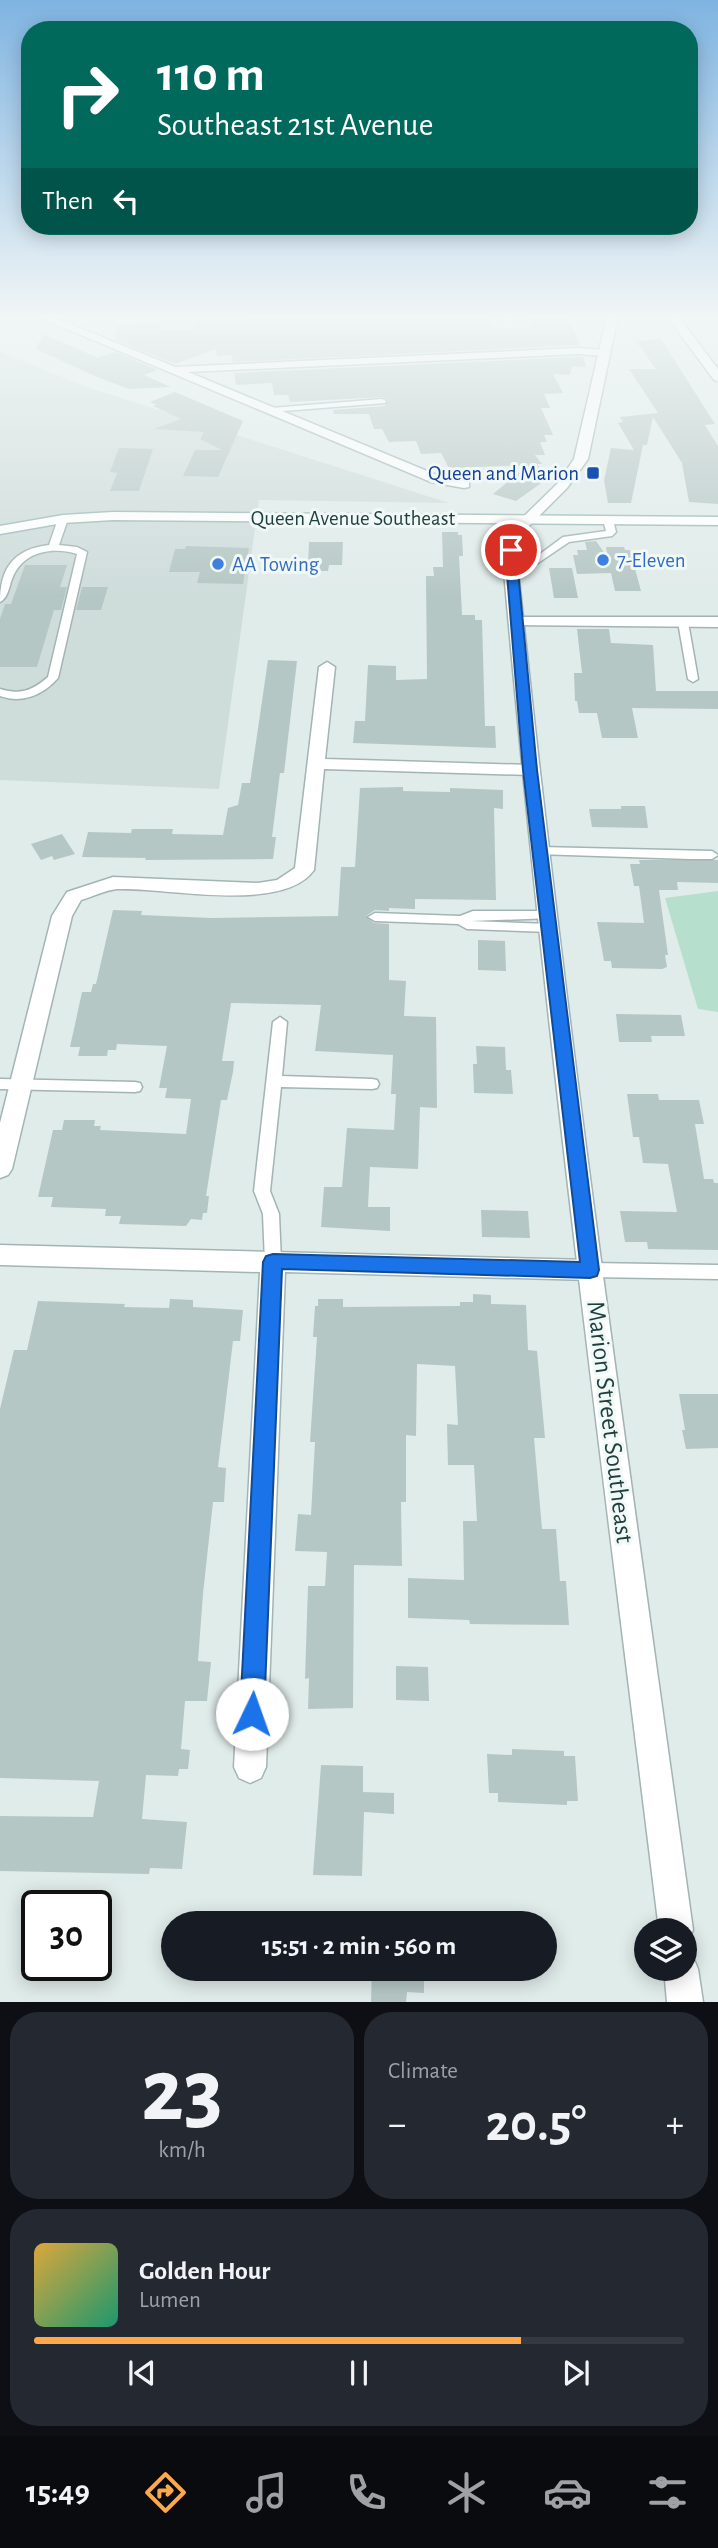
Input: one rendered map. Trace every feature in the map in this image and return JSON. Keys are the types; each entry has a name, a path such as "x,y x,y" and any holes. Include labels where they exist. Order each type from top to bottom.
{"street":[{"name":"Marion Street Southeast","path":"591,409 572,477 526,519 516,532 510,561 530,770 590,1270 674,1918"},
{"path":"271,410 436,479 464,484"},
{"name":"Queen Avenue Southeast","path":"0,530 63,519 113,516 718,520"},
{"path":"517,622 718,622"},
{"path":"0,1169 62,916 74,896 113,883 258,889 283,885 304,870 327,667"},
{"path":"318,764 530,770"},
{"path":"0,1255 590,1270"},
{"path":"250,1767 273,1262"},
{"path":"682,1981 685,2002"}],"lane":[{"path":"271,410 278,409"},
{"path":"53,548 63,519"},
{"path":"510,561 538,560 566,539 609,534 611,532 608,520"},
{"path":"0,599 12,566 31,552 53,548 71,548 82,552 53,678 41,690 30,695 4,695 0,692"},
{"path":"683,622 693,679"},
{"path":"540,851 604,851 655,856 712,855"},
{"path":"375,917 462,920 467,925 548,921"},
{"path":"273,1262 271,1214 262,1191 280,1022"},
{"path":"274,1081 372,1084"},
{"path":"0,1084 135,1087"},
{"path":"590,1270 718,1272"}],"shaded area":[{"path":"0,409 157,409 449,503 259,500 219,789 0,780"}],"green space":[{"path":"718,891 718,1012 698,1009 665,898"}],"building":[{"path":"160,409 216,409 243,421 218,477 183,476 195,450 222,450 200,439 204,432 154,429 181,419"},
{"path":"542,409 553,435 544,435 547,442 540,442 545,455 535,455 542,464 537,464 547,479 516,501 493,494 528,465 449,468 441,453 421,454 416,441 389,442 382,429 374,429 369,414 334,414 333,410"},
{"path":"656,409 706,409 715,424 705,425 718,446 718,504 689,502 682,463 653,417 647,445 643,445 631,503 608,503 604,480 611,448 634,450 618,423 623,422 620,417 658,413"},
{"path":"119,448 153,449 139,491 110,491 117,473 110,472"},
{"path":"442,532 458,532 458,535 462,535 463,556 459,556 462,615 475,615 475,620 482,620 485,726 495,726 496,748 353,743 355,721 365,721 368,665 396,666 396,680 427,679 426,576 434,576 433,567 443,567"},
{"path":"596,541 608,558 606,547 624,547 625,550 630,550 641,591 615,591 611,573 577,574 573,555 578,555 577,550 587,550 585,542"},
{"path":"309,542 343,542 342,565 329,565 328,571 311,571 311,565 308,565"},
{"name":"AA Towing","path":"186,546 249,548 243,584 197,583 200,572 169,572 175,549 185,549"},
{"path":"25,565 67,565 60,587 67,587 61,610 54,610 37,667 0,667 0,619 5,604 11,604"},
{"path":"549,568 572,568 578,598 554,598"},
{"path":"82,587 108,587 101,610 76,610"},
{"path":"577,629 609,629 611,643 653,645 656,691 718,691 718,709 632,708 638,738 602,738 597,713 579,713 575,701 574,673 582,673"},
{"path":"268,660 297,661 284,773 280,773 272,837 276,837 273,859 145,860 146,858 82,857 88,832 131,833 132,829 173,829 172,834 223,835 228,808 238,805 242,783 250,783"},
{"path":"403,787 403,791 450,792 450,788 503,790 503,809 494,808 496,900 415,899 415,909 375,910 366,916 374,923 389,924 389,980 406,981 404,1016 436,1017 437,1108 420,1107 418,1169 370,1167 368,1207 390,1207 390,1231 321,1227 324,1187 342,1187 347,1128 394,1130 396,1094 391,1094 393,1055 315,1051 321,1005 231,1003 222,1061 234,1061 233,1072 227,1100 221,1100 206,1196 209,1196 207,1213 203,1213 202,1220 191,1219 186,1226 119,1224 121,1216 105,1216 106,1209 51,1207 53,1197 38,1197 53,1130 62,1130 64,1120 95,1120 94,1126 101,1126 100,1130 186,1134 191,1099 165,1098 167,1088 159,1088 167,1046 117,1044 116,1050 108,1050 107,1056 78,1056 80,1047 70,1047 82,992 91,992 93,984 96,984 113,910 142,911 141,915 212,918 338,916 341,867 355,867 360,788"},
{"path":"621,806 645,806 648,828 592,827 589,809 621,809"},
{"path":"62,834 75,854 54,860 52,856 41,860 31,844"},
{"path":"639,860 718,860 718,883 677,882 678,890 659,890 668,955 665,955 667,967 662,969 612,968 611,961 604,961 597,922 644,923 639,886 634,886 630,864 640,864"},
{"path":"478,940 505,941 506,971 478,970"},
{"path":"616,1014 681,1015 685,1036 651,1036 652,1042 619,1042"},
{"path":"476,1046 505,1047 506,1070 511,1070 513,1094 474,1093 473,1064 477,1064"},
{"path":"627,1094 658,1094 659,1100 699,1100 704,1124 695,1124 704,1179 713,1179 714,1183 718,1183 718,1250 648,1249 647,1242 625,1242 620,1211 677,1212 668,1164 643,1163 639,1137 633,1137"},
{"path":"481,1210 528,1211 530,1238 482,1237"},
{"path":"473,1294 491,1295 491,1304 526,1305 528,1350 537,1351 545,1438 534,1438 542,1529 556,1529 560,1581 566,1581 569,1625 470,1624 469,1620 408,1618 408,1578 464,1580 463,1521 477,1521 474,1465 448,1465 447,1424 458,1425 455,1366 417,1364 416,1436 406,1435 406,1502 401,1502 402,1566 354,1565 353,1708 308,1709 309,1678 305,1679 308,1586 325,1586 327,1552 295,1551 298,1514 311,1515 315,1442 310,1442 317,1337 313,1337 315,1306 318,1306 318,1299 343,1299 343,1307 460,1306 460,1302 473,1302"},
{"path":"170,1299 193,1300 193,1307 243,1310 240,1341 233,1341 218,1467 226,1468 224,1502 213,1502 203,1594 198,1661 211,1662 207,1701 185,1701 181,1749 190,1750 188,1769 179,1769 178,1776 146,1775 142,1819 187,1822 182,1869 150,1868 149,1874 0,1871 0,1816 93,1817 99,1781 0,1778 0,1409 14,1350 27,1350 38,1301 169,1308"},
{"path":"679,1394 718,1394 718,1448 686,1449"},
{"path":"396,1666 428,1667 429,1701 396,1700"},
{"path":"512,1749 564,1751 564,1756 575,1756 578,1801 567,1801 567,1805 498,1802 498,1793 489,1793 487,1754 512,1755"},
{"path":"321,1765 363,1766 363,1792 394,1793 394,1814 364,1812 362,1876 313,1875"},
{"path":"372,1981 424,1981 424,1993 407,1992 406,2002 371,2002"}],"place":[{"name":"Queen and Marion","path":"593,473"},
{"name":"7-Eleven","path":"603,560"},
{"name":"AA Towing","path":"218,564"}],"route":[{"path":"252,1714 273,1262 590,1270 530,770 511,550"}]}
